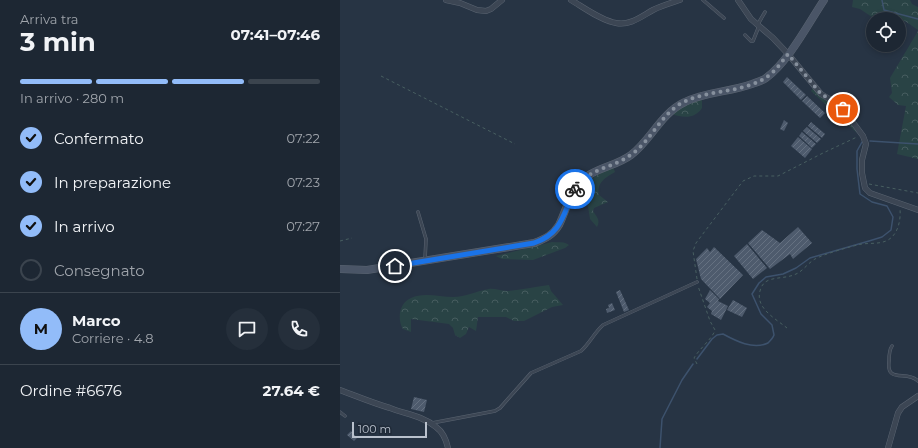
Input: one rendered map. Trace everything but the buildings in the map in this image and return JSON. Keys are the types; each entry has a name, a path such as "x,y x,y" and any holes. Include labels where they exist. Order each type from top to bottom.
{"street":[{"path":"446,0 460,3 477,10 491,9 502,0"},
{"path":"571,0 616,24 628,23 654,10 680,0"},
{"path":"738,0 751,19 788,54 821,94 843,109 863,136 866,144 861,166 863,183 867,191 918,210"},
{"path":"340,269 367,270 426,262 534,243 548,238 559,225 578,184 590,174 630,156 644,143 671,111 685,101 740,88 764,79 773,72 788,54 824,0"},
{"path":"340,390 431,423 440,430 445,438 448,448"},
{"path":"888,448 898,413 902,407 918,396"}],"lane":[{"path":"703,0 724,18"},
{"path":"745,36 753,41 764,12"},
{"path":"418,212 426,239 426,262"},
{"path":"431,423 495,411 500,408 531,373 581,351 587,346 603,325 697,282"},
{"path":"892,346 890,348 888,367 891,373 894,375 908,376 918,381"},
{"path":"340,412 344,416"}],"path":[{"path":"381,76 515,144"},
{"path":"697,364 694,358 714,334 715,330 710,321 697,282 693,252 696,243 743,181 754,176 778,176 849,142 858,136 863,136"},
{"path":"863,183 918,193"},
{"path":"787,328 760,303 758,297 764,284 768,281 796,275 815,259 862,244 886,240 892,237 898,228 900,204"},
{"path":"340,241 352,238"}],"green space":[{"path":"853,0 910,0 912,4 918,7 918,30 906,22 906,12 866,13 860,9 852,7"},
{"path":"918,31 918,159 897,154 906,106 898,105 889,97 892,93 890,78"},
{"path":"813,88 833,102 845,113 850,119 857,133 811,91"},
{"path":"702,98 702,108 696,114 684,117 672,114 685,104"},
{"path":"613,167 615,172 605,178 599,187 599,195 608,202 594,208 593,211 598,220 597,227 590,219 588,206 575,197 587,182"},
{"path":"552,242 569,245 565,248 533,260 502,259 496,256"},
{"path":"549,285 551,291 563,305 552,307 524,321 514,321 506,317 478,317 476,331 469,327 466,334 460,338 455,335 453,328 449,324 411,319 411,332 403,329 401,325 400,312 402,307 407,300 416,296 426,295 458,297 489,289 507,291"}],"waterway":[{"path":"882,0 884,10 918,19"},
{"path":"870,141 918,144"},
{"path":"697,359 712,339 717,335 723,334 739,342 756,346 768,343 774,335 772,325 761,314 752,294 759,283 766,277 783,274 796,268 810,258 882,237 891,230 893,217 887,206 872,202 860,194 857,169 857,151 862,142"},
{"path":"660,448 662,419 682,380 693,364"}],"way so far":[{"path":"575,189 585,177 590,174 622,161 630,156 644,143 671,111 685,101 740,88 764,79 773,72 788,54 821,94 843,109"}],"route":[{"path":"395,266 534,243 548,238 555,231 563,218 575,189"}]}
